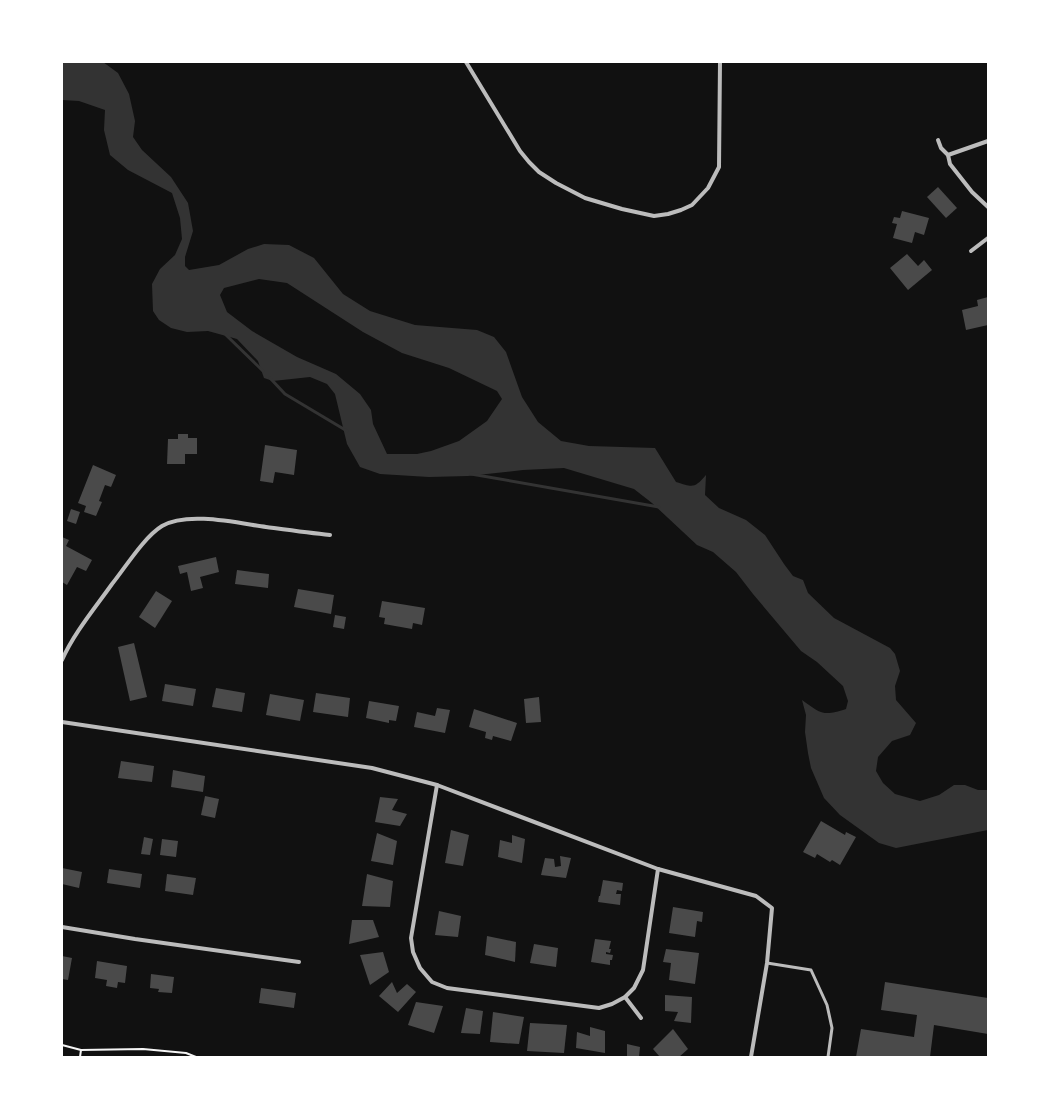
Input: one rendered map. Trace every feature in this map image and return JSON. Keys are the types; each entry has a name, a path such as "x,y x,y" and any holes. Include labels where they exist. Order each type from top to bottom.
{"street":[{"path":"466,62 520,151 539,172 556,183 585,198 654,216 674,212 692,204 708,188 719,167 720,62"},
{"path":"938,140 941,148 948,155 950,164 972,192 988,207"},
{"path":"948,155 988,141"},
{"path":"971,251 988,238"},
{"path":"62,660 83,625 140,547 161,527 170,522 189,519 210,520 330,536"},
{"path":"62,722 372,768 437,784 658,869 756,896 772,908 767,963 751,1057"},
{"path":"437,784 411,938 413,952 420,968 432,982 447,988 599,1008 612,1004 625,997 634,988 643,970 658,869"},
{"path":"62,927 135,939 299,962"},
{"path":"625,997 641,1018"}],"lane":[{"path":"767,963 811,970 827,1005 832,1028 828,1057"}],"path":[{"path":"62,1045 81,1050 143,1049 186,1053 196,1057"},
{"path":"80,1057 81,1050"}],"shaded area":[{"path":"62,62 103,62 118,73 129,94 135,121 133,137 142,150 171,177 188,203 193,231 185,257 185,266 189,270 219,265 248,249 264,244 289,245 314,258 343,294 370,311 415,325 477,330 494,337 506,352 522,397 538,422 561,441 589,446 655,448 676,482 693,486 699,483 706,475 705,495 719,508 746,520 765,535 793,576 803,580 808,593 834,618 890,648 895,654 900,671 895,686 896,700 916,723 910,735 892,741 878,757 876,771 883,783 895,794 920,801 939,795 954,785 965,785 978,790 988,790 988,830 896,848 879,843 840,815 824,798 811,768 805,732 806,715 802,700 818,711 822,712 832,713 846,709 848,701 843,686 817,662 801,651 736,572 713,552 697,545 652,503 634,489 564,468 523,470 468,476 429,477 380,474 360,467 347,444 335,394 327,384 310,377 273,381 264,378 258,361 237,339 208,331 187,332 171,328 159,320 153,311 152,284 160,269 175,255 182,239 180,218 172,193 128,170 110,155 104,130 105,110 79,101 62,100","holes":["259,279 287,283 363,332 402,353 449,368 497,391 502,399 487,421 459,441 431,451 417,454 387,454 373,424 371,410 360,394 336,374 297,357 252,331 227,312 220,295 224,288"]}],"building":[{"path":"938,187 957,208 946,218 927,197"},
{"path":"902,211 929,218 924,235 915,232 912,243 893,238 897,224 892,223 894,217 900,218"},
{"path":"907,254 918,266 924,260 932,270 908,290 890,268"},
{"path":"988,297 988,325 966,330 962,310 978,306 977,300"},
{"path":"178,434 188,434 188,438 197,438 197,454 185,454 185,464 167,464 168,439 178,439"},
{"path":"265,445 297,450 294,475 275,472 273,483 260,481"},
{"path":"93,465 116,475 111,487 105,485 99,501 102,502 96,516 84,512 86,506 78,503"},
{"path":"71,509 80,512 76,524 67,521"},
{"path":"62,537 69,540 66,546 92,560 86,571 77,567 67,585 62,582"},
{"path":"216,557 219,572 200,577 203,588 191,591 187,572 180,574 178,566"},
{"path":"237,570 269,574 268,588 235,584"},
{"path":"298,589 334,595 331,614 294,607"},
{"path":"156,591 172,601 155,628 139,617"},
{"path":"382,601 425,608 422,625 413,623 412,629 384,624 385,618 379,617"},
{"path":"335,615 346,617 344,629 333,627"},
{"path":"134,643 147,697 130,701 118,647"},
{"path":"165,684 196,689 193,706 162,701"},
{"path":"216,688 245,693 242,712 212,707"},
{"path":"316,693 350,698 348,717 313,712"},
{"path":"270,694 304,700 300,721 266,715"},
{"path":"539,697 541,722 526,723 524,699"},
{"path":"369,701 399,706 396,721 389,720 389,723 366,718"},
{"path":"437,708 450,710 445,733 414,727 417,712 435,716"},
{"path":"474,709 517,723 511,741 493,736 492,740 485,738 486,732 469,727"},
{"path":"121,761 154,766 152,782 118,778"},
{"path":"173,770 205,776 203,792 171,787"},
{"path":"205,796 219,799 215,818 201,815"},
{"path":"380,797 398,799 392,810 407,814 400,826 375,822"},
{"path":"821,821 845,835 846,832 856,837 840,865 832,860 830,862 817,854 815,858 803,852"},
{"path":"451,830 469,835 463,866 445,863"},
{"path":"377,833 397,841 393,865 371,861"},
{"path":"512,835 525,839 522,863 498,857 500,840 512,843"},
{"path":"144,837 153,839 150,855 141,854"},
{"path":"162,839 178,841 176,857 160,855"},
{"path":"560,856 571,858 566,878 541,875 545,858 554,859 555,867 561,866"},
{"path":"62,868 82,872 79,888 62,884"},
{"path":"109,869 142,874 140,888 107,883"},
{"path":"167,874 196,878 193,895 165,891"},
{"path":"367,874 393,881 390,907 362,906"},
{"path":"603,880 623,883 622,891 617,890 616,894 621,894 620,905 598,902"},
{"path":"673,907 703,912 702,922 697,921 695,937 669,933"},
{"path":"439,911 461,916 458,937 435,935"},
{"path":"352,920 373,920 379,937 349,944"},
{"path":"487,936 516,942 515,962 485,955"},
{"path":"595,939 611,941 609,949 611,949 610,953 606,952 606,954 613,955 612,960 610,960 610,965 591,962"},
{"path":"534,944 558,948 556,967 530,963"},
{"path":"666,949 699,953 695,984 669,980 671,963 663,962"},
{"path":"383,952 389,972 370,985 360,955"},
{"path":"62,956 72,958 68,980 62,979"},
{"path":"97,961 127,966 125,983 118,982 117,988 106,986 107,980 95,978"},
{"path":"151,974 174,977 172,993 158,992 159,989 150,988"},
{"path":"392,982 397,993 407,984 416,992 398,1012 379,996"},
{"path":"885,982 988,998 988,1034 934,1025 930,1057 856,1057 861,1029 914,1037 917,1015 881,1010"},
{"path":"261,988 296,993 294,1008 259,1003"},
{"path":"665,995 692,997 691,1023 674,1021 678,1012 665,1011"},
{"path":"416,1002 443,1006 434,1033 408,1025"},
{"path":"466,1008 483,1011 480,1034 461,1033"},
{"path":"493,1012 524,1017 519,1044 490,1042"},
{"path":"530,1023 567,1025 564,1053 527,1051"},
{"path":"590,1027 605,1031 605,1053 576,1048 577,1032 590,1036"},
{"path":"673,1029 688,1049 679,1057 660,1057 653,1049"},
{"path":"627,1044 640,1047 639,1057 627,1057"}],"waterway":[{"path":"226,335 263,371"},
{"path":"270,378 285,394 347,431"},
{"path":"471,474 659,507"}]}
